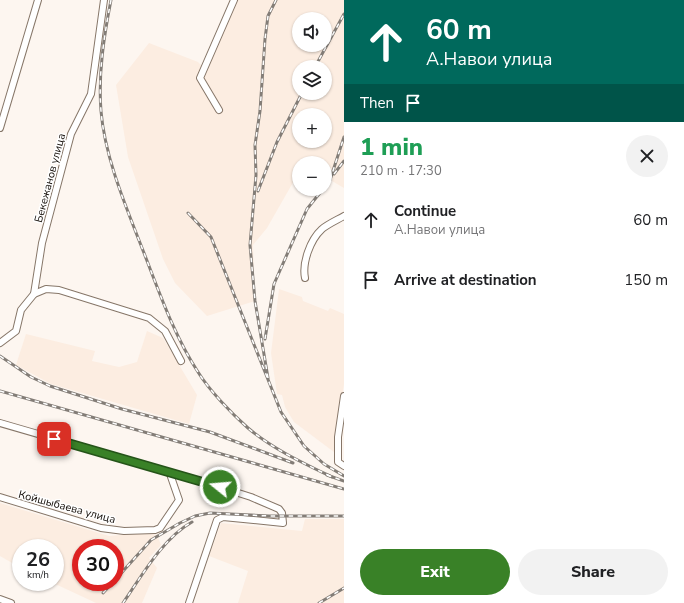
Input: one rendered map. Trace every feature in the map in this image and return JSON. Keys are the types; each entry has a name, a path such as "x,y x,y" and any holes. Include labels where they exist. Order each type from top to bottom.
{"street":[{"path":"0,128 38,0"},
{"name":"Бекежанов улица","path":"34,294 42,243 71,134 91,94 104,0"},
{"path":"219,110 200,78 234,0"},
{"path":"305,278 303,268 311,247 322,230 344,216"},
{"path":"0,343 16,331 21,310 34,294 46,289 59,290 149,318 165,331 181,361"},
{"path":"344,396 338,462 344,466"},
{"path":"0,423 251,497 273,506 282,513 283,523 223,517 217,520 212,530 188,603"},
{"name":"Койшыбаева улица","path":"0,497 5,500 101,528 124,531 155,530 164,524 179,500 170,474"},
{"path":"0,599 11,603"}],"shaded area":[{"path":"237,0 344,0 344,188 332,181 332,156 292,156 292,184 267,228 253,245 255,301 207,316 175,283 163,259 128,157 116,85 149,43 198,62 207,68"},
{"path":"279,289 302,297 303,301 328,311 330,308 344,314 344,384 334,452 294,422 285,407 282,395 277,394 271,353"},
{"path":"147,331 163,338 197,395 189,424 51,384 16,365 26,334 95,351 92,361 119,367 137,362"},
{"path":"0,503 109,536 144,533 157,535 161,545 149,558 157,568 142,603 96,603 64,588 64,539 12,539 12,563 0,556"},
{"path":"305,519 344,519 344,603 238,603 248,571 209,556 221,523 302,531"}],"railway":[{"path":"111,0 104,41 100,83 103,129 112,165 124,201 175,329 189,358 208,386 221,402 248,428 278,449 332,477"},
{"path":"268,378 255,301 250,245 256,175 255,145 260,111 265,39 268,16 276,0"},
{"path":"319,60 344,14"},
{"path":"258,191 277,142 298,100"},
{"path":"332,174 344,137"},
{"path":"334,174 344,161"},
{"path":"265,339 274,284 307,209 317,196"},
{"path":"188,213 211,237 281,412 304,446 324,464 344,476"},
{"path":"0,356 31,377 50,386 122,409 210,432 293,463"},
{"path":"0,391 344,489"},
{"path":"327,475 344,481"},
{"path":"124,570 151,540 195,516 210,513 269,516 344,516"},
{"path":"123,603 162,548 181,529 192,522"},
{"path":"319,603 344,588"}],"route":[{"path":"54,439 133,461 170,474 220,487"}]}
